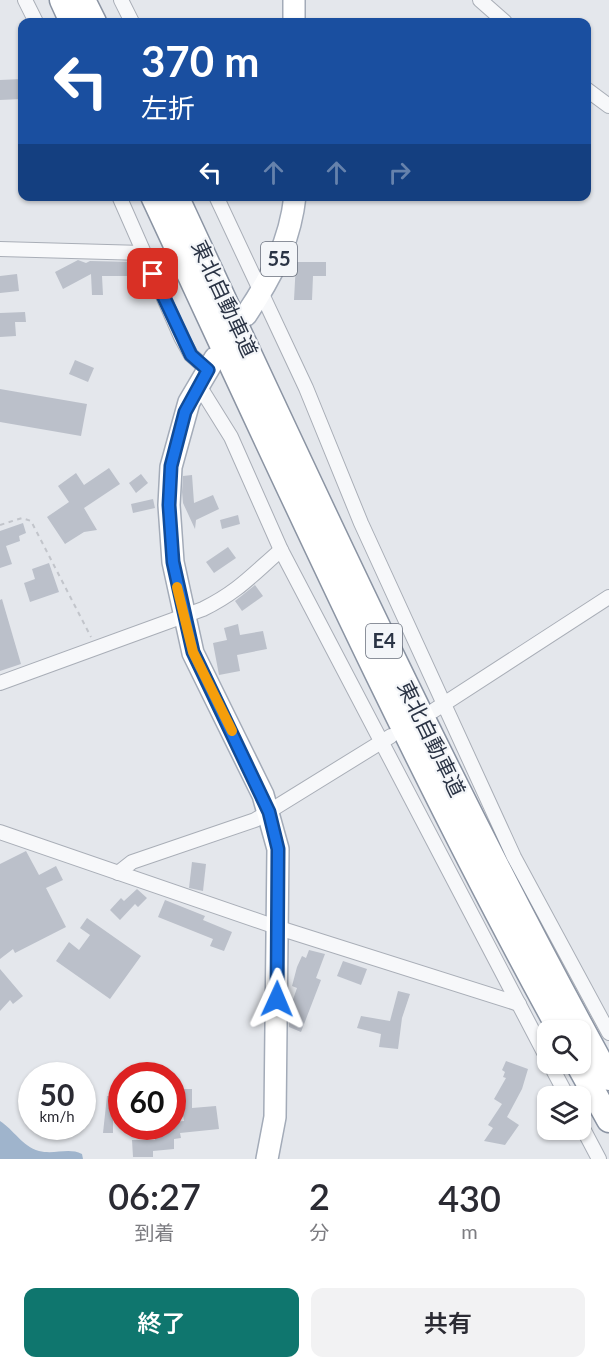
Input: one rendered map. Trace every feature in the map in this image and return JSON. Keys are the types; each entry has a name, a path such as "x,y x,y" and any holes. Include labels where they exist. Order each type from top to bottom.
{"highway":[{"path":"62,0 70,18"},
{"path":"83,0 92,18"},
{"name":"東北自動車道","path":"155,201 440,804 555,1020"},
{"name":"東北自動車道","path":"178,201 425,727 537,947 609,1078"},
{"path":"584,1074 609,1120"}],"main road":[{"path":"294,0 294,18"},
{"name":"55","path":"246,315 261,293 283,250 294,201"},
{"path":"207,371 181,423 171,466 169,505 173,562 193,652 269,812 278,849 279,928 275,1117 267,1159"}],"street":[{"path":"25,0 34,18"},
{"path":"121,0 130,18"},
{"path":"480,0 500,18"},
{"path":"591,92 609,106"},
{"path":"120,201 191,355 207,371 231,437 281,550 386,740 537,1039"},
{"path":"218,201 306,388 439,707 514,857 609,1033"},
{"path":"0,249 143,252"},
{"path":"0,683 224,599 254,577 281,550"},
{"path":"439,707 609,597"},
{"path":"118,873 132,862 255,820 386,740"},
{"path":"0,832 279,928 519,1004"},
{"path":"589,1140 599,1159"}],"path":[{"path":"0,525 22,518 31,521 87,625 96,648"}],"water":[{"path":"0,1121 18,1137 18,1140 33,1149 45,1152 77,1152 82,1154 83,1159 0,1159"}],"building":[{"path":"18,79 18,99 0,100 0,80"},
{"path":"78,260 86,263 90,261 135,262 134,276 102,276 103,295 92,295 91,274 63,289 55,272"},
{"path":"296,262 326,262 326,276 313,276 312,300 294,300"},
{"path":"17,274 19,291 0,293 0,276"},
{"path":"25,312 26,322 15,322 16,336 0,337 0,313"},
{"path":"75,360 94,368 88,382 69,374"},
{"path":"0,389 87,404 81,436 0,422"},
{"path":"109,468 120,484 84,508 97,530 84,532 65,544 47,517 69,502 58,486 76,473 84,485"},
{"path":"141,474 148,483 136,493 129,483"},
{"path":"192,475 194,503 213,495 219,509 196,520 195,529 183,503 182,492 183,476"},
{"path":"153,499 155,508 133,513 131,504"},
{"path":"238,515 240,524 222,529 220,520"},
{"path":"23,523 26,533 19,536 20,541 6,546 12,564 0,568 0,531"},
{"path":"228,547 236,558 214,573 206,562"},
{"path":"49,563 59,592 30,602 24,583 35,579 32,569"},
{"path":"255,585 263,596 242,611 235,601"},
{"path":"2,599 21,664 0,671 0,600"},
{"path":"238,624 240,635 263,631 267,649 237,655 240,671 219,675 213,643 227,640 224,628"},
{"path":"26,851 39,875 56,866 63,880 46,888 66,927 15,953 13,949 0,959 0,864"},
{"path":"192,862 206,864 203,891 189,888"},
{"path":"137,889 147,898 138,907 135,904 120,920 110,910 121,898 124,901"},
{"path":"165,900 205,916 203,920 232,932 224,951 210,946 213,939 158,917"},
{"path":"87,918 141,956 110,999 56,961 69,942 79,950 90,935 80,928"},
{"path":"309,950 325,954 316,978 321,980 301,1032 289,1027 289,1011 297,988 292,986 297,967 302,956 306,958"},
{"path":"343,961 367,969 361,985 337,976"},
{"path":"0,969 23,996 13,1004 10,1000 0,1011"},
{"path":"398,991 410,994 402,1018 398,1049 379,1047 381,1034 357,1028 361,1016 390,1021"},
{"path":"506,1061 528,1069 522,1089 507,1117 519,1125 505,1145 484,1141 493,1128 488,1125 502,1104 494,1099 506,1078 503,1077 505,1072 502,1070"},
{"path":"186,1089 192,1089 192,1108 216,1106 219,1129 186,1132"},
{"path":"107,1096 108,1096 108,1133 103,1133"},
{"path":"132,1140 174,1140 174,1149 153,1151 153,1157 133,1157"}],"slow traffic":[{"path":"177,587 193,652 232,731"}],"route":[{"path":"153,274 191,355 208,370 198,384 185,412 171,466 169,505 173,562 193,652 263,795 278,849 277,999"}]}
